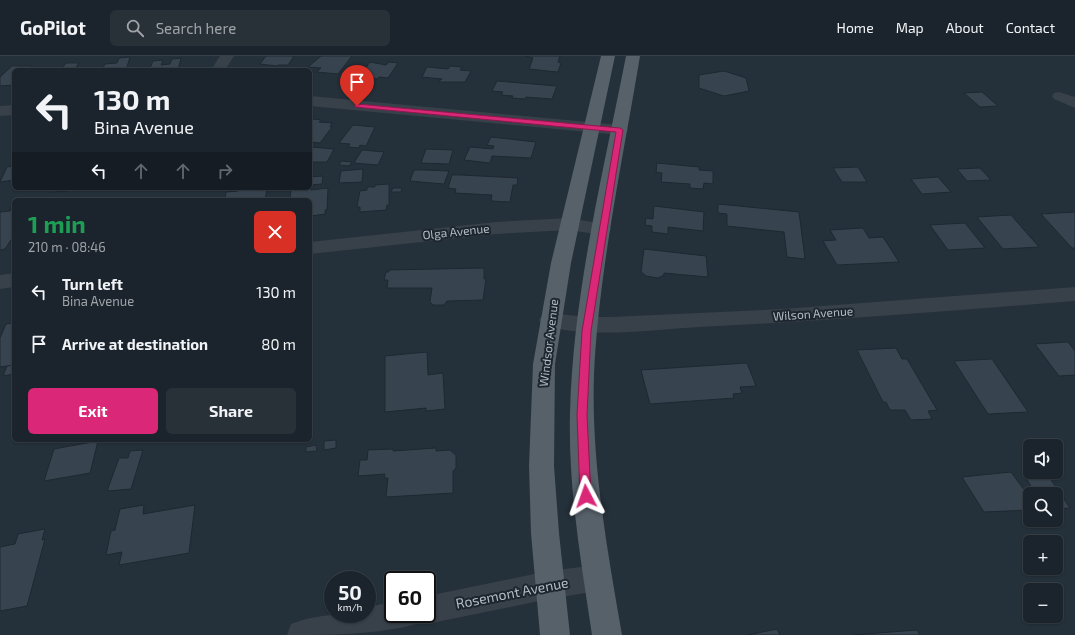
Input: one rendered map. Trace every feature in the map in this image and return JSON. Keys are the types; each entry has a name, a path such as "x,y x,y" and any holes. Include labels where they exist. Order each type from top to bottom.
{"main road":[{"name":"Windsor Avenue","path":"555,635 549,585 541,452 544,364 550,320 569,224 608,56"},
{"path":"607,635 587,509 583,452 583,373 587,324 602,228 633,56"}],"street":[{"path":"219,68 227,56"},
{"path":"1059,96 1075,103"},
{"path":"312,101 620,130"},
{"path":"0,111 12,110"},
{"name":"Olga Avenue","path":"312,248 496,228 569,224 602,228"},
{"path":"0,282 12,280"},
{"name":"Wilson Avenue","path":"550,320 587,324 783,316 1075,294"},
{"name":"Rosemont Avenue","path":"436,608 549,585 597,578"},
{"path":"302,635 384,618"}],"building":[{"path":"266,56 294,56 288,65 277,66 260,64"},
{"path":"321,56 352,56 338,74 317,72 321,68 308,67"},
{"path":"526,56 560,56 558,62 561,63 558,72 529,69 533,58"},
{"path":"130,57 127,68 103,68 105,64 117,63 119,58"},
{"path":"181,58 178,68 150,68 153,61 163,60 161,65 170,64 172,59"},
{"path":"370,62 386,65 389,62 398,63 388,78 379,77 377,79 360,76"},
{"path":"66,63 79,63 75,68 62,68"},
{"path":"12,66 32,66 30,68 12,68 12,85 0,86 0,77"},
{"path":"450,66 462,67 460,70 471,71 465,82 438,82 442,79 422,77 427,67 448,69"},
{"path":"724,71 746,78 749,91 724,96 699,88 699,75"},
{"path":"497,81 557,86 552,99 526,97 525,99 512,98 513,96 501,95 503,92 492,91"},
{"path":"982,92 998,106 980,107 964,93"},
{"path":"314,119 321,120 319,122 332,123 330,127 332,127 320,143 312,142 312,120"},
{"path":"353,125 375,127 366,146 360,145 359,148 348,147 350,144 339,143"},
{"path":"491,137 536,142 531,158 492,156 490,163 464,160 470,147 493,149 494,146 487,145"},
{"path":"312,147 334,149 327,162 312,162"},
{"path":"426,149 453,150 449,164 421,163"},
{"path":"362,150 384,152 378,165 354,163"},
{"path":"341,161 352,162 349,166 339,165"},
{"path":"657,163 699,167 699,170 713,171 713,184 704,183 703,189 690,188 690,184 661,182 662,173 656,172"},
{"path":"12,166 12,180 0,182 7,167"},
{"path":"858,167 867,182 842,182 833,168"},
{"path":"980,168 991,180 967,181 957,169"},
{"path":"363,169 362,182 339,183 341,171"},
{"path":"414,170 449,171 444,184 410,181"},
{"path":"452,175 518,178 517,185 513,185 510,202 491,201 492,195 455,193 456,189 448,188"},
{"path":"323,176 322,184 312,185 312,177"},
{"path":"938,177 951,192 922,194 911,179"},
{"path":"389,184 389,205 387,205 386,210 360,212 360,207 357,207 360,191 367,190 367,187 375,187 375,185"},
{"path":"328,188 327,210 325,210 325,214 312,216 312,198 290,198 291,190"},
{"path":"393,188 402,188 401,192 391,192"},
{"path":"52,190 67,190 67,191 51,192"},
{"path":"267,190 265,198 225,198 226,192"},
{"path":"718,204 799,212 805,259 787,257 784,232 727,226 727,214 718,213"},
{"path":"654,206 704,212 703,231 668,227 668,234 652,232 652,226 645,225 646,218 653,219"},
{"path":"12,207 12,238 5,249 0,250 0,212 10,211"},
{"path":"1075,212 1075,248 1072,248 1041,214"},
{"path":"1011,215 1039,247 1003,249 977,217"},
{"path":"965,223 985,248 948,250 930,225"},
{"path":"863,228 869,238 883,237 899,262 837,265 823,241 836,240 830,230"},
{"path":"644,249 706,256 708,277 664,273 664,275 658,278 646,276 641,272"},
{"path":"484,268 484,279 486,279 483,300 447,301 444,305 433,305 430,302 432,288 387,288 388,280 384,280 386,272 389,272 389,270"},
{"path":"12,323 12,365 0,367 0,338 6,324"},
{"path":"1068,342 1075,351 1075,375 1059,376 1035,344"},
{"path":"896,348 902,359 907,359 937,410 928,411 932,419 911,420 905,410 890,410 886,402 883,402 857,350"},
{"path":"427,352 428,375 443,373 445,409 426,411 426,408 385,412 385,356"},
{"path":"992,359 1028,412 988,414 954,361"},
{"path":"747,363 756,386 740,387 742,393 733,394 734,398 650,404 641,370"},
{"path":"12,365 12,374 3,376 7,366"},
{"path":"336,440 336,448 324,450 324,441"},
{"path":"98,442 90,473 44,481 54,449"},
{"path":"316,445 317,451 306,452 306,447"},
{"path":"436,448 436,451 450,450 456,455 456,468 453,471 453,493 386,497 388,478 384,478 385,474 358,476 360,460 367,460 368,450 393,449 393,451"},
{"path":"143,450 131,489 107,491 119,458 128,458 130,451"},
{"path":"1011,472 1023,488 1023,510 984,512 962,477"},
{"path":"1027,479 1050,479 1056,487 1032,487"},
{"path":"1063,498 1070,508 1063,508"},
{"path":"144,505 143,514 195,505 189,553 119,565 122,552 106,555 111,531 115,530 120,509"},
{"path":"45,529 42,540 45,539 27,606 0,611 0,547 15,544 18,534"},
{"path":"777,629 780,635 748,635"},
{"path":"917,630 920,635 853,635"}],"route":[{"path":"357,106 620,130 593,280 586,331 582,415 583,460 586,496"}]}
